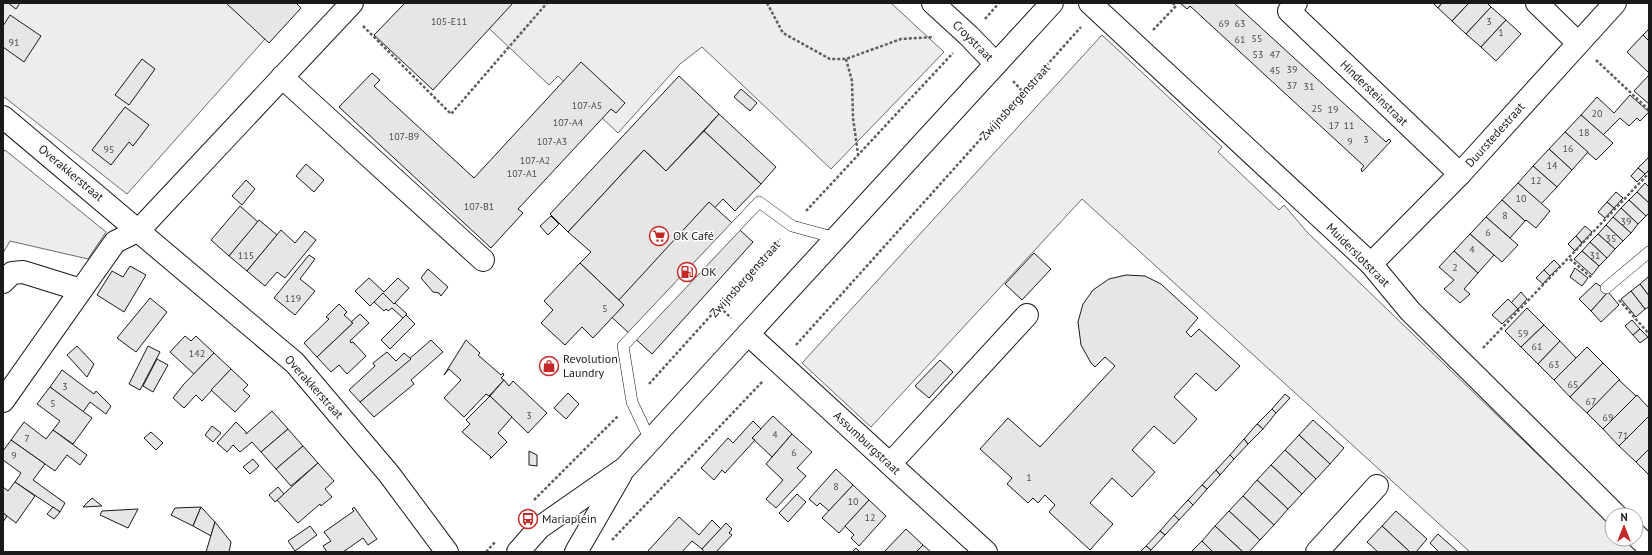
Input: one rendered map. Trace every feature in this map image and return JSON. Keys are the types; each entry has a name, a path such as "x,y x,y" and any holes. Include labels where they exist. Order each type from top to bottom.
{"street":[{"name":"Croystraat","path":"933,3 969,36 996,64"},
{"path":"518,552 539,528 624,468 1052,3"},
{"path":"1537,3 1578,43"},
{"name":"Duurstedestraat","path":"1371,264 1460,174 1615,3"},
{"path":"3,401 115,242 139,230 349,6"},
{"name":"Muiderslotstraat","path":"1094,6 1371,264 1410,311 1608,507"},
{"name":"Hindersteinstraat","path":"1288,6 1460,174"},
{"path":"282,77 484,260"},
{"name":"Overakkerstraat","path":"3,117 139,230 295,363 388,474 447,552"},
{"path":"3,282 12,273 23,272 81,290"},
{"path":"890,464 1026,315"},
{"name":"Assumburgstraat","path":"748,334 986,552"},
{"path":"576,552 624,468"},
{"path":"1317,552 1376,486"}],"lane":[{"path":"650,440 632,402 624,346 759,202 792,226 836,238"},
{"path":"1606,288 1649,252"}],"path":[{"path":"349,6 451,114 547,3"},
{"path":"766,3 783,33 830,59 846,59 901,39 969,36"},
{"name":"Zwijnsbergenstraat","path":"530,504 632,402 858,154 999,3"},
{"path":"1138,47 1176,6 1173,3"},
{"name":"Zwijnsbergenstraat","path":"612,540 780,363 1094,6"},
{"path":"1578,43 1649,110"},
{"path":"846,59 852,81 853,118 858,154"},
{"path":"1466,366 1570,259 1649,173"},
{"path":"486,552 496,542"}],"shaded area":[{"path":"3,3 297,3 127,194 3,96"},
{"path":"491,3 891,3 944,52 831,169 702,47 680,64 618,133 558,76 549,85 477,17"},
{"path":"1102,35 1222,147 1218,152 1279,210 1284,205 1307,232 1604,518 1604,547 1634,547 1639,552 1470,552 1082,199 871,427 802,363"},
{"path":"5,150 106,232 88,259 10,241 3,253 3,153"}],"building":[{"path":"8,3 20,3 16,9"},
{"path":"226,3 296,3 301,8 269,43"},
{"path":"405,3 513,3 433,90 374,35"},
{"path":"1180,3 1234,3 1386,142 1389,139 1391,141 1362,172 1361,169 1364,166 1190,6 1187,9"},
{"path":"1433,3 1442,3 1438,8"},
{"path":"1442,3 1469,3 1452,21 1438,8"},
{"path":"1469,3 1487,3 1491,7 1466,34 1452,21"},
{"path":"1491,7 1506,20 1481,47 1466,34"},
{"path":"10,15 41,36 24,62 3,47 3,26"},
{"path":"1506,20 1521,34 1496,61 1481,47"},
{"path":"1649,29 1649,41 1643,35"},
{"path":"1643,35 1649,41 1649,73 1627,52"},
{"path":"142,59 155,69 129,105 115,95"},
{"path":"581,62 625,103 616,113 611,109 518,209 523,213 491,248 339,107 372,73 380,80 374,86 474,178"},
{"path":"1649,75 1649,104 1634,91"},
{"path":"679,76 719,114 666,171 644,150 568,232 550,214"},
{"path":"741,89 757,103 750,111 734,97"},
{"path":"1630,95 1649,112 1640,121 1637,118 1629,126 1620,118 1603,135 1581,115 1597,97 1614,113"},
{"path":"125,107 149,125 133,146 129,142 111,165 92,150"},
{"path":"719,114 776,167 761,184 704,131"},
{"path":"1581,115 1613,143 1596,160 1565,132"},
{"path":"704,131 761,184 735,211 723,199 624,305 580,263 591,252 568,232 644,150 666,171"},
{"path":"1565,132 1588,152 1572,170 1549,149"},
{"path":"1549,149 1572,170 1557,187 1533,166"},
{"path":"1649,157 1649,170 1645,174 1638,168"},
{"path":"306,164 324,180 314,192 296,176"},
{"path":"1533,166 1557,187 1541,204 1518,183"},
{"path":"1638,168 1645,174 1637,182 1631,176"},
{"path":"246,180 255,189 242,205 232,196"},
{"path":"1518,183 1550,211 1536,228 1526,220 1525,221 1502,200"},
{"path":"1645,183 1649,187 1649,203 1637,192"},
{"path":"1616,192 1623,198 1614,208 1607,202"},
{"path":"1637,192 1649,203 1649,213 1646,216 1629,200"},
{"path":"1502,200 1525,221 1510,238 1486,217"},
{"path":"1629,200 1646,216 1638,224 1621,208"},
{"path":"709,202 753,242 652,354 607,313"},
{"path":"1607,202 1614,208 1605,218 1598,212"},
{"path":"240,206 258,222 229,256 211,240"},
{"path":"1621,208 1638,224 1631,233 1613,217"},
{"path":"551,216 559,224 548,235 540,226"},
{"path":"1486,217 1518,245 1502,262 1470,234"},
{"path":"1613,217 1631,233 1623,241 1606,225"},
{"path":"259,220 277,235 247,271 229,256"},
{"path":"1606,225 1623,241 1615,249 1598,234"},
{"path":"1585,226 1592,232 1582,243 1576,236"},
{"path":"281,230 295,243 305,231 316,240 285,278 277,272 265,286 247,271"},
{"path":"1470,234 1494,255 1478,273 1454,251"},
{"path":"1598,234 1615,249 1607,258 1590,242"},
{"path":"1576,236 1582,243 1575,251 1568,244"},
{"path":"1590,242 1607,258 1599,266 1582,251"},
{"path":"1454,251 1478,273 1464,289 1470,294 1460,303 1444,289 1454,280 1439,267"},
{"path":"1582,251 1599,266 1592,275 1574,259"},
{"path":"1034,253 1051,269 1022,300 1005,284"},
{"path":"309,255 315,259 300,279 315,291 295,315 274,298"},
{"path":"1554,260 1560,266 1550,276 1544,270"},
{"path":"580,263 624,305 593,338 582,327 565,345 541,323 553,310 544,301"},
{"path":"130,266 146,275 124,312 97,295 112,271 123,277"},
{"path":"1575,268 1588,278 1582,286 1570,277"},
{"path":"428,269 448,287 441,296 439,293 433,292 421,278"},
{"path":"1544,270 1550,276 1543,284 1536,278"},
{"path":"1126,275 1145,276 1161,284 1198,318 1186,332 1191,337 1199,329 1240,366 1216,391 1196,373 1174,397 1197,419 1174,444 1154,426 1132,450 1155,472 1132,497 1112,478 1090,503 1113,524 1090,550 1049,512 1055,505 1045,495 1038,503 1033,498 1028,503 1007,484 1012,478 980,449 1008,418 1040,447 1115,366 1105,357 1095,367 1091,363 1081,345 1078,322 1083,304 1093,290 1109,279"},
{"path":"1648,277 1649,278 1649,296 1640,284"},
{"path":"369,278 384,292 398,278 409,288 394,304 383,293 370,306 355,291"},
{"path":"1596,283 1608,292 1591,311 1579,299"},
{"path":"1640,284 1649,296 1649,307 1645,309 1631,291"},
{"path":"1631,291 1645,309 1636,317 1621,299"},
{"path":"1521,292 1527,299 1518,309 1511,303"},
{"path":"1608,292 1619,305 1601,322 1591,311"},
{"path":"383,293 407,314 403,318 392,308 388,311 386,309 384,311 374,302"},
{"path":"150,298 167,312 136,352 117,338"},
{"path":"1508,299 1518,309 1502,324 1492,315"},
{"path":"339,304 347,312 344,315 353,323 317,357 304,343 329,319 326,317"},
{"path":"1527,308 1544,325 1521,347 1505,331"},
{"path":"360,314 369,323 350,341 351,343 353,342 366,356 347,374 339,365 331,372 317,357 353,323 351,322"},
{"path":"406,315 415,324 390,349 381,340"},
{"path":"1632,320 1640,329 1633,335 1625,326"},
{"path":"1544,325 1560,341 1538,364 1521,347"},
{"path":"1640,329 1648,337 1640,343 1633,335"},
{"path":"185,336 191,341 196,336 214,353 194,374 170,352"},
{"path":"431,340 443,352 411,380 414,384 374,417 360,402"},
{"path":"466,340 480,353 478,355 501,375 503,373 504,375 501,378 504,380 489,396 486,394 464,417 444,398 461,380 449,369 444,375"},
{"path":"1560,341 1576,358 1554,380 1538,364"},
{"path":"77,346 94,364 87,377 67,355"},
{"path":"148,346 160,352 140,390 129,384"},
{"path":"1587,347 1603,363 1570,397 1554,380"},
{"path":"387,352 396,361 404,353 411,359 360,402 349,390 375,366 373,363"},
{"path":"214,353 231,369 202,401 196,395 184,408 173,398 184,384"},
{"path":"157,359 168,365 153,392 143,386"},
{"path":"940,360 953,372 929,398 915,386"},
{"path":"1603,363 1620,380 1587,413 1570,397"},
{"path":"231,369 248,385 243,390 250,396 235,412 211,390"},
{"path":"62,370 94,394 96,391 111,406 106,414 90,402 83,412 50,387"},
{"path":"504,380 509,386 513,381 547,413 528,433 490,396"},
{"path":"1619,380 1636,396 1603,429 1587,413"},
{"path":"50,387 92,418 73,444 53,430 60,421 37,404"},
{"path":"568,393 579,404 566,419 554,408"},
{"path":"1285,394 1290,398 1276,413 1272,409"},
{"path":"1637,395 1649,408 1649,416 1619,446 1603,429"},
{"path":"490,396 512,417 498,433 507,442 490,459 491,457 462,432 470,424 466,420"},
{"path":"1272,409 1276,413 1263,429 1257,424"},
{"path":"272,411 288,429 261,452 252,442 240,452 233,445 227,452 217,443 236,422 246,432 246,434"},
{"path":"773,416 792,434 772,457 752,438"},
{"path":"1649,416 1649,449 1636,462 1619,446"},
{"path":"1313,420 1344,448 1330,464 1299,435"},
{"path":"753,421 761,429 752,438 755,440 725,473 722,470 714,480 701,468 728,438 733,443"},
{"path":"24,422 46,439 53,430 87,455 80,465 67,455 55,471 11,440"},
{"path":"1257,424 1263,429 1248,444 1244,439"},
{"path":"212,426 221,433 213,442 205,435"},
{"path":"288,429 303,446 276,469 261,452"},
{"path":"151,432 163,443 156,450 144,438"},
{"path":"792,434 812,452 797,468 806,476 776,508 766,499 783,480 766,464"},
{"path":"1299,435 1330,464 1316,479 1285,450"},
{"path":"1244,439 1248,444 1234,459 1230,455"},
{"path":"11,440 45,464 33,480 65,503 60,512 15,482 21,473 3,460 3,451"},
{"path":"303,446 318,463 291,486 276,469"},
{"path":"1649,449 1649,475 1636,462"},
{"path":"1285,450 1316,479 1302,494 1271,465"},
{"path":"529,451 537,455 537,466 529,465"},
{"path":"1230,455 1234,459 1220,475 1216,470"},
{"path":"253,459 259,466 250,474 243,467"},
{"path":"318,463 334,481 325,489 332,497 321,506 320,504 298,523 277,500"},
{"path":"1271,465 1302,494 1288,509 1257,480"},
{"path":"836,469 853,485 829,511 820,503 817,506 809,499"},
{"path":"1216,470 1220,475 1207,489 1202,485"},
{"path":"1257,480 1288,509 1274,525 1243,496"},
{"path":"15,482 35,496 16,523 3,513 3,487 8,491"},
{"path":"853,485 869,500 839,533 822,518"},
{"path":"1202,485 1207,489 1193,505 1188,500"},
{"path":"278,487 284,494 275,502 269,495"},
{"path":"797,494 806,502 788,522 779,513"},
{"path":"1243,496 1274,525 1260,540 1229,511"},
{"path":"92,498 102,506 83,507"},
{"path":"869,500 886,516 859,546 851,538 854,535 845,526"},
{"path":"1188,500 1193,505 1179,520 1174,515"},
{"path":"53,507 60,512 54,519 47,514"},
{"path":"201,507 193,526 171,515 175,508"},
{"path":"201,507 215,522 211,536 193,526"},
{"path":"354,507 377,539 368,545 363,538 343,552 327,552 323,546 331,541 324,532 354,511 352,509"},
{"path":"138,509 128,528 100,515 102,511"},
{"path":"1229,511 1260,540 1249,552 1243,552 1215,526"},
{"path":"1396,511 1427,539 1416,552 1410,552 1382,526"},
{"path":"3,513 7,516 3,522"},
{"path":"1174,515 1179,520 1165,535 1160,531"},
{"path":"679,517 699,535 712,520 721,529 702,549 692,541 682,552 647,552"},
{"path":"215,522 231,542 229,552 206,552"},
{"path":"726,523 732,529 729,533 732,535 716,552 704,552 702,549"},
{"path":"310,526 317,535 295,551 288,541"},
{"path":"1215,526 1243,552 1213,552 1202,541"},
{"path":"1382,526 1410,552 1378,552 1367,542"},
{"path":"906,529 923,545 916,552 884,552"},
{"path":"1160,531 1165,535 1151,550 1146,546"},
{"path":"1438,534 1458,552 1439,552 1430,543"},
{"path":"1202,541 1213,552 1191,552"},
{"path":"923,545 931,552 916,552"},
{"path":"1146,546 1151,550 1149,552 1140,552"},
{"path":"856,548 860,552 852,552"}],"place":[{"name":"OK Café","path":"659,236"},
{"name":"OK","path":"687,272"},
{"name":"Revolution Laundry","path":"549,366"},
{"name":"Mariaplein","path":"528,519"}]}
